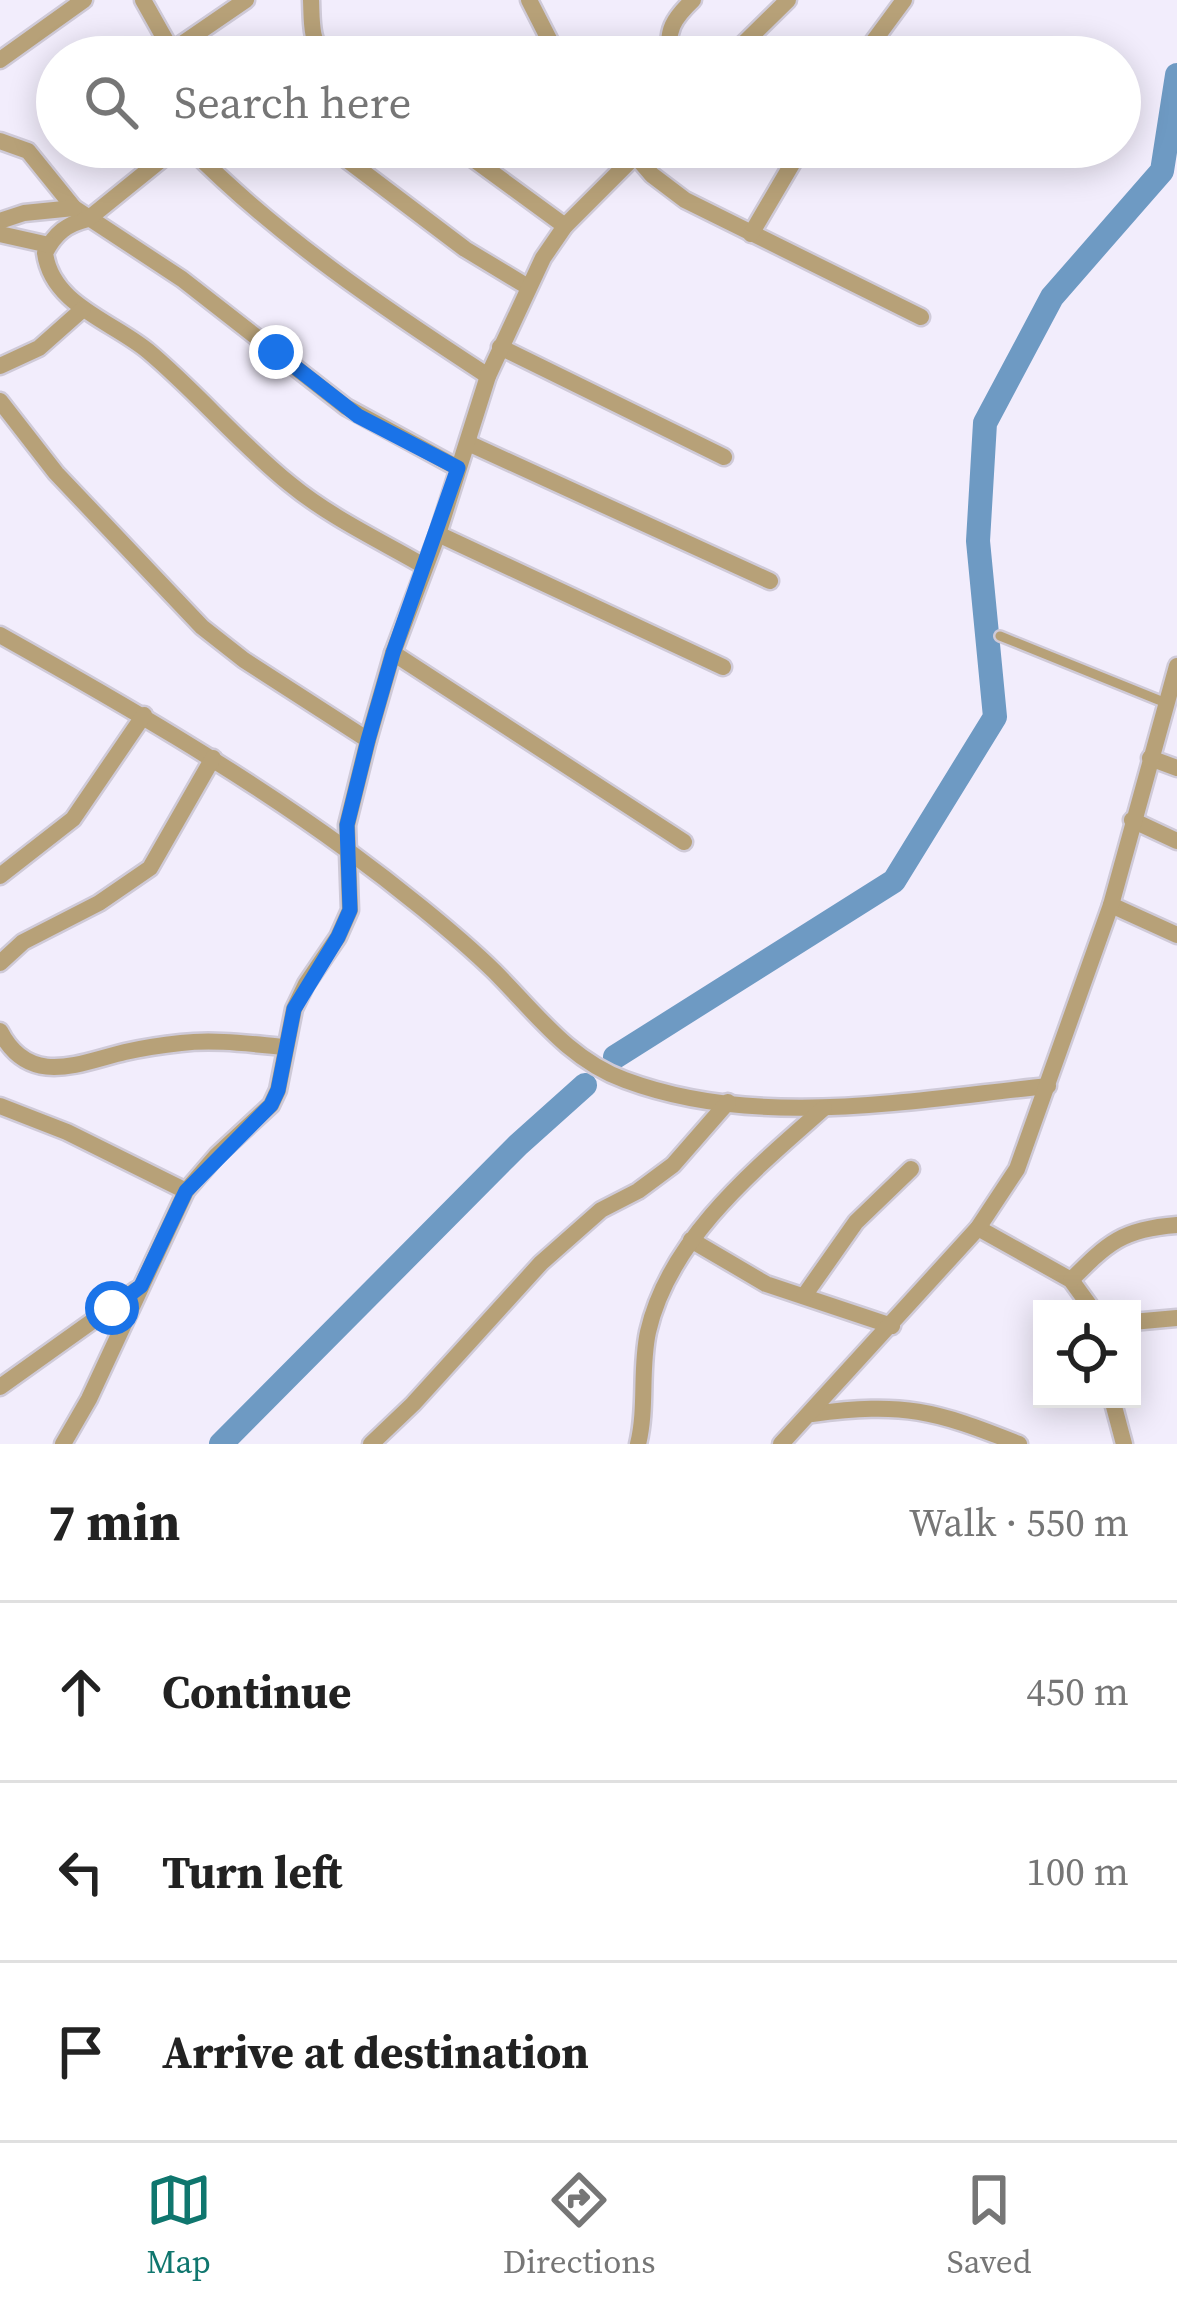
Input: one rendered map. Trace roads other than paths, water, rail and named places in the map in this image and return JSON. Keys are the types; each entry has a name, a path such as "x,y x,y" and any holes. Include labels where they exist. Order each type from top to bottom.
{"street":[{"path":"0,60 85,0"},
{"path":"143,0 164,36"},
{"path":"198,36 245,0"},
{"path":"311,0 314,36"},
{"path":"529,0 547,36"},
{"path":"668,36 673,21 693,0"},
{"path":"751,36 788,0"},
{"path":"877,36 904,0"},
{"path":"0,141 28,151 36,161"},
{"path":"42,168 81,214 182,279 358,416 458,468"},
{"path":"147,168 64,228 45,253 50,276 83,309 157,359 289,484 424,566"},
{"path":"210,168 245,204 315,258 488,376"},
{"path":"358,168 465,249 527,287"},
{"path":"486,168 565,226"},
{"path":"63,1444 89,1399 186,1191 271,1105 278,1090 284,1047 300,996 350,910 347,825 368,740 488,376 527,287 565,226 619,168"},
{"path":"651,168 669,189 921,316"},
{"path":"752,234 790,168"},
{"path":"0,221 24,213 81,214"},
{"path":"0,234 49,245"},
{"path":"0,366 39,348 83,309"},
{"path":"500,347 724,457"},
{"path":"0,401 56,473 202,627 244,660 368,740"},
{"path":"468,443 770,581"},
{"path":"438,534 723,667"},
{"path":"0,634 144,715 346,849 493,970 593,1066 668,1094 824,1108 1048,1085"},
{"path":"393,653 684,842"},
{"path":"781,1444 978,1228 1017,1169 1112,905 1177,666"},
{"path":"0,876 73,819 144,715"},
{"path":"0,963 23,942 99,903 149,868 213,758"},
{"path":"1150,758 1177,768"},
{"path":"1132,820 1177,842"},
{"path":"1112,905 1177,935"},
{"path":"0,1031 8,1047 51,1068 89,1065 120,1053 178,1043 284,1047"},
{"path":"371,1444 541,1263 601,1210 674,1165 728,1102"},
{"path":"0,1106 67,1132 186,1191"},
{"path":"638,1444 646,1340 660,1291 691,1240 752,1174 824,1108"},
{"path":"804,1296 856,1222 910,1168"},
{"path":"1071,1280 1116,1238 1133,1230 1177,1225"},
{"path":"978,1228 1071,1280 1085,1300"},
{"path":"691,1240 766,1284 892,1327"},
{"path":"0,1387 141,1286"},
{"path":"1141,1321 1177,1318"},
{"path":"812,1414 876,1406 918,1409 1019,1444"},
{"path":"1114,1408 1124,1444"}],"lane":[{"path":"1000,636 1166,704"}],"waterway":[{"path":"615,1057 894,881 995,717 978,541 985,423 1052,297 1162,171 1177,75"},
{"path":"221,1444 518,1145 585,1085"}]}
